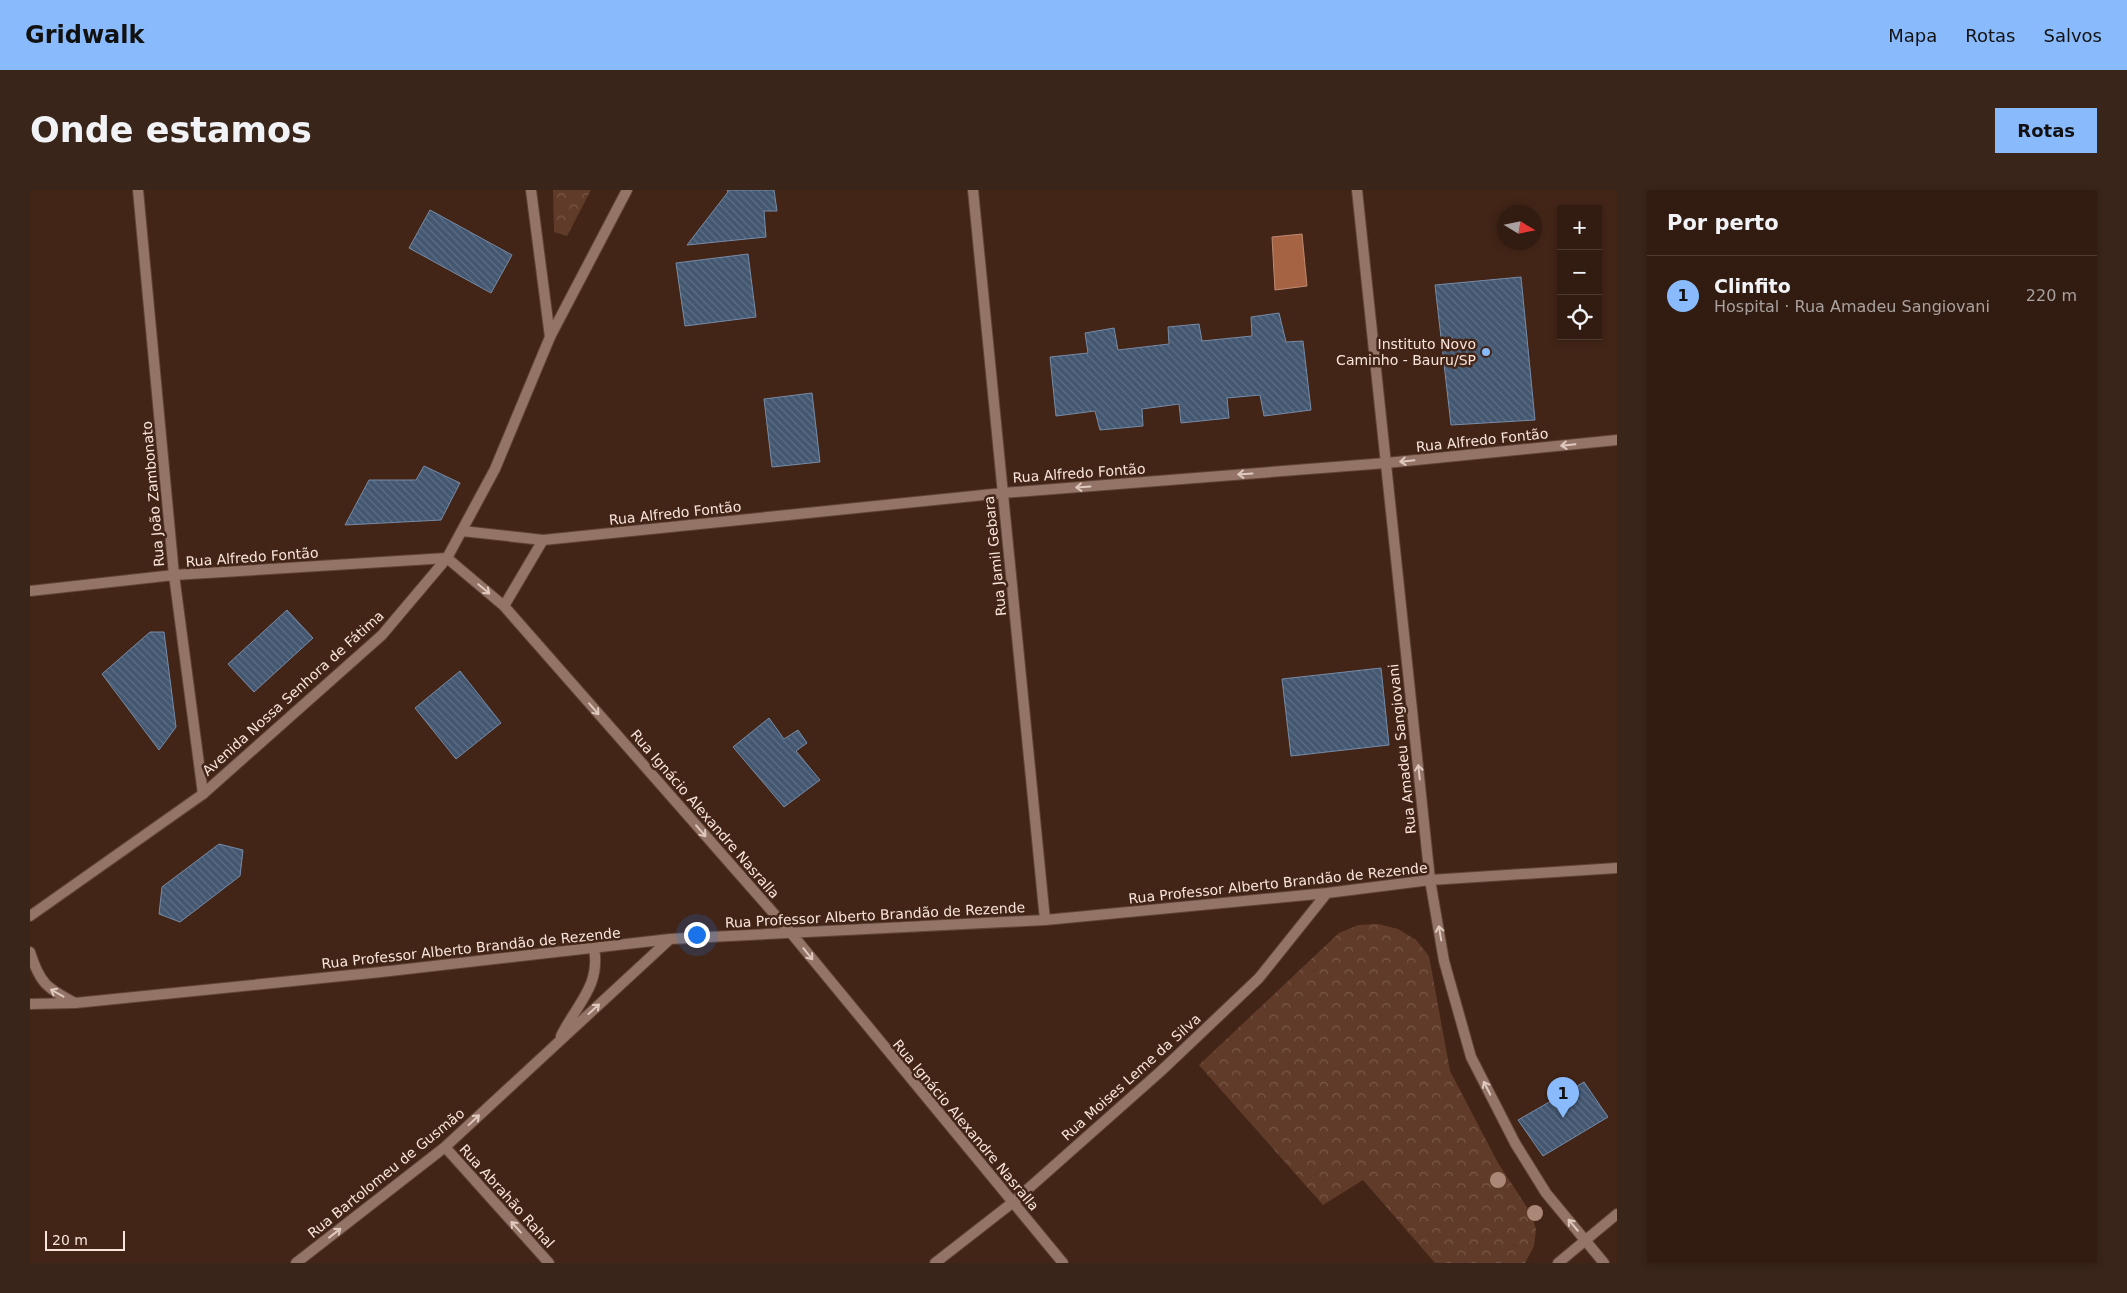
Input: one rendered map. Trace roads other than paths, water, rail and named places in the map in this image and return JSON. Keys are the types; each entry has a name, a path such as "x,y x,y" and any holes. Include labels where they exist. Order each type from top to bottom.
{"street":[{"name":"Rua João Zambonato","path":"138,190 174,576 202,794"},
{"path":"531,190 550,337"},
{"name":"Avenida Nossa Senhora de Fátima","path":"30,916 202,794 382,635 447,558 494,469 550,337 628,190"},
{"name":"Rua Jamil Gebara","path":"973,190 1045,920"},
{"name":"Rua Amadeu Sangiovani","path":"1357,190 1430,880 1444,961 1472,1057 1515,1143 1546,1193 1604,1263"},
{"name":"Rua Alfredo Fontão","path":"462,531 543,540 1003,493 1386,463 1617,440"},
{"path":"504,606 543,540"},
{"name":"Rua Alfredo Fontão","path":"30,591 174,576 447,558"},
{"name":"Rua Ignácio Alexandre Nasralla","path":"447,558 504,606 791,933 1063,1263"},
{"name":"Rua Professor Alberto Brandão de Rezende","path":"30,1004 75,1003 670,939 1045,920 1327,893 1430,880 1617,868"},
{"name":"Rua Moises Leme da Silva","path":"935,1263 1012,1203 1161,1071 1259,978 1327,893"},
{"name":"Rua Bartolomeu de Gusmão","path":"296,1263 445,1147 670,939"},
{"name":"Rua Bartolomeu de Gusmão","path":"558,1042 569,1019 593,982 597,962 594,948"},
{"path":"30,952 35,968 48,988 75,1003"},
{"name":"Rua Abrahão Rahal","path":"445,1147 549,1263"},
{"path":"1558,1263 1617,1214"}],"place":[{"name":"Instituto Novo Caminho - Bauru/SP","path":"1486,352"},
{"name":"Clinfito","path":"1563,1118"}]}
